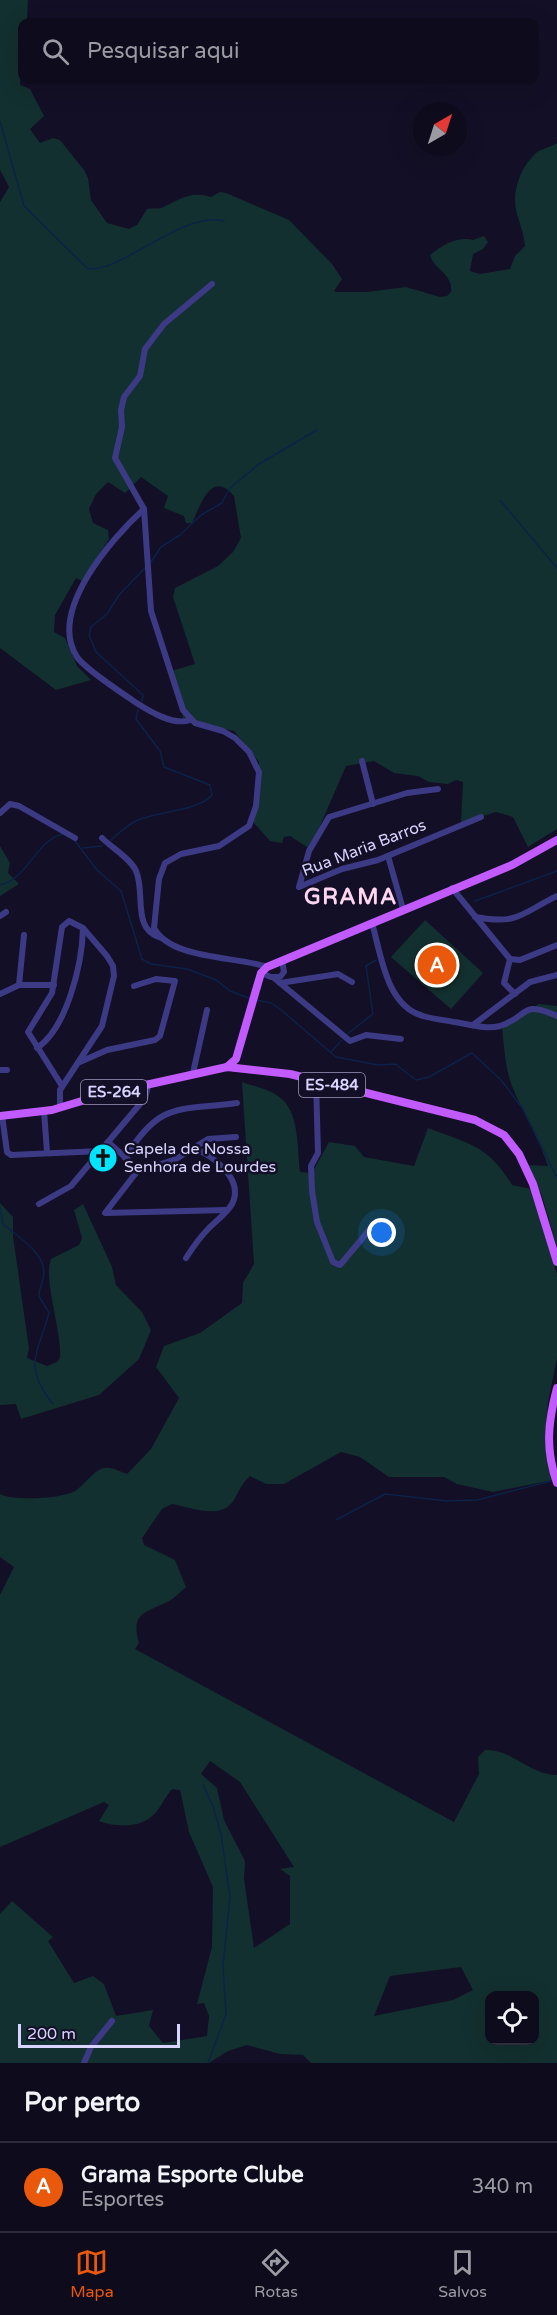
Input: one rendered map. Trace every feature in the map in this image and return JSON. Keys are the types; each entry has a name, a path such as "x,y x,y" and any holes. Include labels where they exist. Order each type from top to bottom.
{"main road":[{"path":"227,1067 236,1059 264,970 282,960 452,888 512,865 557,840"},
{"name":"ES-264","path":"1,1115 60,1108 149,1083 227,1067"},
{"name":"ES-484","path":"227,1067 291,1074 491,1126 513,1144 533,1184 557,1262"},
{"path":"557,1388 547,1437 550,1462 557,1483"}],"street":[{"path":"190,720 181,704 153,622 144,508 115,458 123,427 121,410 124,398 140,376 143,353 161,327 213,284"},
{"path":"144,508 118,532 89,575 73,609 70,639 78,659 149,711 172,720 190,720 230,734 249,752 258,765 260,775 252,820 248,827 219,846 181,854 165,863 159,879 154,915 154,928 163,939"},
{"path":"362,762 374,804"},
{"name":"Rua Maria Barros","path":"438,789 407,793 327,819 309,851 299,887 342,869 388,856 481,817"},
{"path":"0,813 10,804 19,806 75,838"},
{"path":"102,838 136,871 144,926 150,934 200,954 264,970 350,1041 366,1035 401,1039"},
{"path":"388,856 403,909"},
{"path":"452,888 510,959 520,960 557,945"},
{"path":"475,917 502,922 515,919 557,896"},
{"path":"60,1108 59,1093 62,1086 80,1062 104,1022 114,974 110,960 81,926 69,921 63,924 50,998 28,1030 29,1037 62,1086"},
{"path":"372,923 393,991 406,1007 421,1016 493,1027 509,1023 524,1010 539,1008 557,1016"},
{"path":"37,1048 53,1033 68,999 81,961 81,926"},
{"path":"19,985 24,935"},
{"path":"510,959 504,983 515,994"},
{"path":"277,980 283,975 282,960"},
{"path":"277,980 338,974 352,982"},
{"path":"473,1025 530,982 557,975"},
{"path":"80,1062 101,1052 160,1037 175,981 156,979 134,986"},
{"path":"0,994 19,985 54,985"},
{"path":"193,1073 207,1010"},
{"path":"315,1081 318,1153 311,1166 312,1191 317,1222 333,1262 340,1265 376,1222"},
{"path":"39,1204 71,1186 148,1094 149,1083"},
{"path":"125,1158 143,1132 158,1117 194,1107 237,1103"},
{"path":"44,1111 47,1152"},
{"path":"1,1115 3,1138 10,1155 101,1150"},
{"path":"108,1142 139,1169 151,1168 176,1159 208,1140 236,1137"},
{"path":"186,1258 197,1240 227,1210 234,1196 227,1174 220,1164 193,1148"},
{"path":"139,1169 105,1213 227,1210"},
{"path":"84,2063 91,2047 112,2021"}],"green space":[{"path":"0,0 28,0 27,18 18,18 18,84 30,89 44,116 30,129 40,143 53,138 60,140 84,170 88,178 91,200 107,223 129,229 137,225 147,209 161,208 191,195 211,197 220,192 226,193 289,220 332,264 342,279 334,291 337,292 367,292 406,287 440,297 447,296 451,292 449,280 430,255 450,242 462,239 473,240 484,236 488,242 483,249 473,254 470,271 480,274 510,269 515,256 525,246 515,206 518,181 525,166 536,153 557,143 557,829 528,847 513,817 496,812 461,823 463,782 456,780 448,784 429,782 418,776 394,773 374,761 346,766 310,849 290,836 284,837 282,843 270,841 253,822 259,762 234,731 184,721 171,671 195,664 173,597 175,588 218,566 233,552 241,538 234,496 226,488 219,486 207,493 192,523 186,523 184,516 164,508 168,496 141,477 125,493 108,482 96,494 89,509 93,523 108,530 109,539 82,581 76,578 55,615 54,632 65,638 77,666 91,680 56,690 0,648 0,202 9,187 0,170"},
{"path":"0,846 10,863 8,873 19,884 0,896"},
{"path":"425,920 483,973 451,1009 391,957"},
{"path":"539,1004 557,1006 557,1247 542,1196 528,1165 548,1166 510,1079 502,1027"},
{"path":"242,1082 270,1091 285,1102 294,1120 300,1172 312,1173 329,1142 355,1146 364,1157 414,1166 428,1128 476,1148 495,1161 512,1185 531,1189 557,1274 557,1358 548,1402 545,1440 553,1480 493,1492 457,1484 444,1477 389,1477 360,1457 341,1452 284,1484 266,1484 250,1476 234,1500 221,1510 205,1511 172,1504 162,1509 142,1538 144,1545 175,1560 186,1587 170,1601 138,1619 139,1643 135,1649 454,1822 479,1774 478,1757 485,1750 503,1753 538,1771 557,1775 557,2063 311,2063 303,2055 280,2054 247,2045 228,2051 209,2063 0,2063 0,1914 12,1901 53,1937 48,1941 74,1983 93,1976 104,1984 116,2016 153,2010 149,2026 163,2043 207,2036 209,2016 204,2003 197,2004 212,1947 213,1887 189,1832 180,1790 172,1789 154,1814 140,1823 118,1825 99,1821 109,1805 104,1802 0,1847 0,1595 14,1567 0,1557 0,1494 16,1498 59,1496 75,1491 101,1469 111,1468 127,1474 151,1449 179,1398 156,1367 164,1346 200,1333 242,1303 243,1283 254,1264","holes":["210,1761 240,1782 294,1867 280,1869 290,1876 290,1924 254,1948 244,1879 245,1861 224,1820 217,1788 201,1774","461,1967 473,1990 453,2000 374,2016 390,1976"]},
{"path":"0,1203 13,1217 13,1236 29,1349 27,1358 47,1366 57,1362 60,1358 49,1268 51,1259 79,1245 82,1238 74,1210 83,1204 112,1267 116,1285 142,1312 151,1330 139,1359 99,1395 21,1419 16,1404 0,1405"}],"waterway":[{"path":"0,121 24,206 87,268 100,268 116,262 189,225 207,220 224,221"},
{"path":"151,562 161,547 180,535 201,515 222,503 229,489 259,464 317,430"},
{"path":"500,500 557,568"},
{"path":"142,701 143,695 96,652 89,635 91,627 107,614 119,595 145,568"},
{"path":"111,840 138,820 198,804 212,795 210,785 164,767 160,751 136,719 138,710"},
{"path":"0,885 18,875 46,844 63,834"},
{"path":"75,841 97,870 121,891 142,959 151,964 187,969 216,980 230,991 251,999"},
{"path":"83,848 102,846"},
{"path":"475,901 557,871"},
{"path":"346,1035 373,1014 366,966 376,960"},
{"path":"256,1000 271,1003 280,1009 336,1057 378,1065 395,1064 416,1080 429,1077 472,1053 501,1080 523,1109 557,1178"},
{"path":"331,1052 342,1040"},
{"path":"0,1207 3,1224 28,1245 43,1264 44,1275 39,1296 49,1313 37,1350 35,1370 38,1380 53,1404"},
{"path":"336,1520 385,1494 447,1501 477,1500 551,1481"},
{"path":"203,1785 213,1806 221,1834 230,1897 223,1966 226,2014 208,2063"}],"place":[{"name":"Grama Esporte Clube","path":"437,965"},
{"name":"Capela de Nossa Senhora de Lourdes","path":"103,1158"}],"district":[{"name":"GRAMA","path":"351,897"}]}
